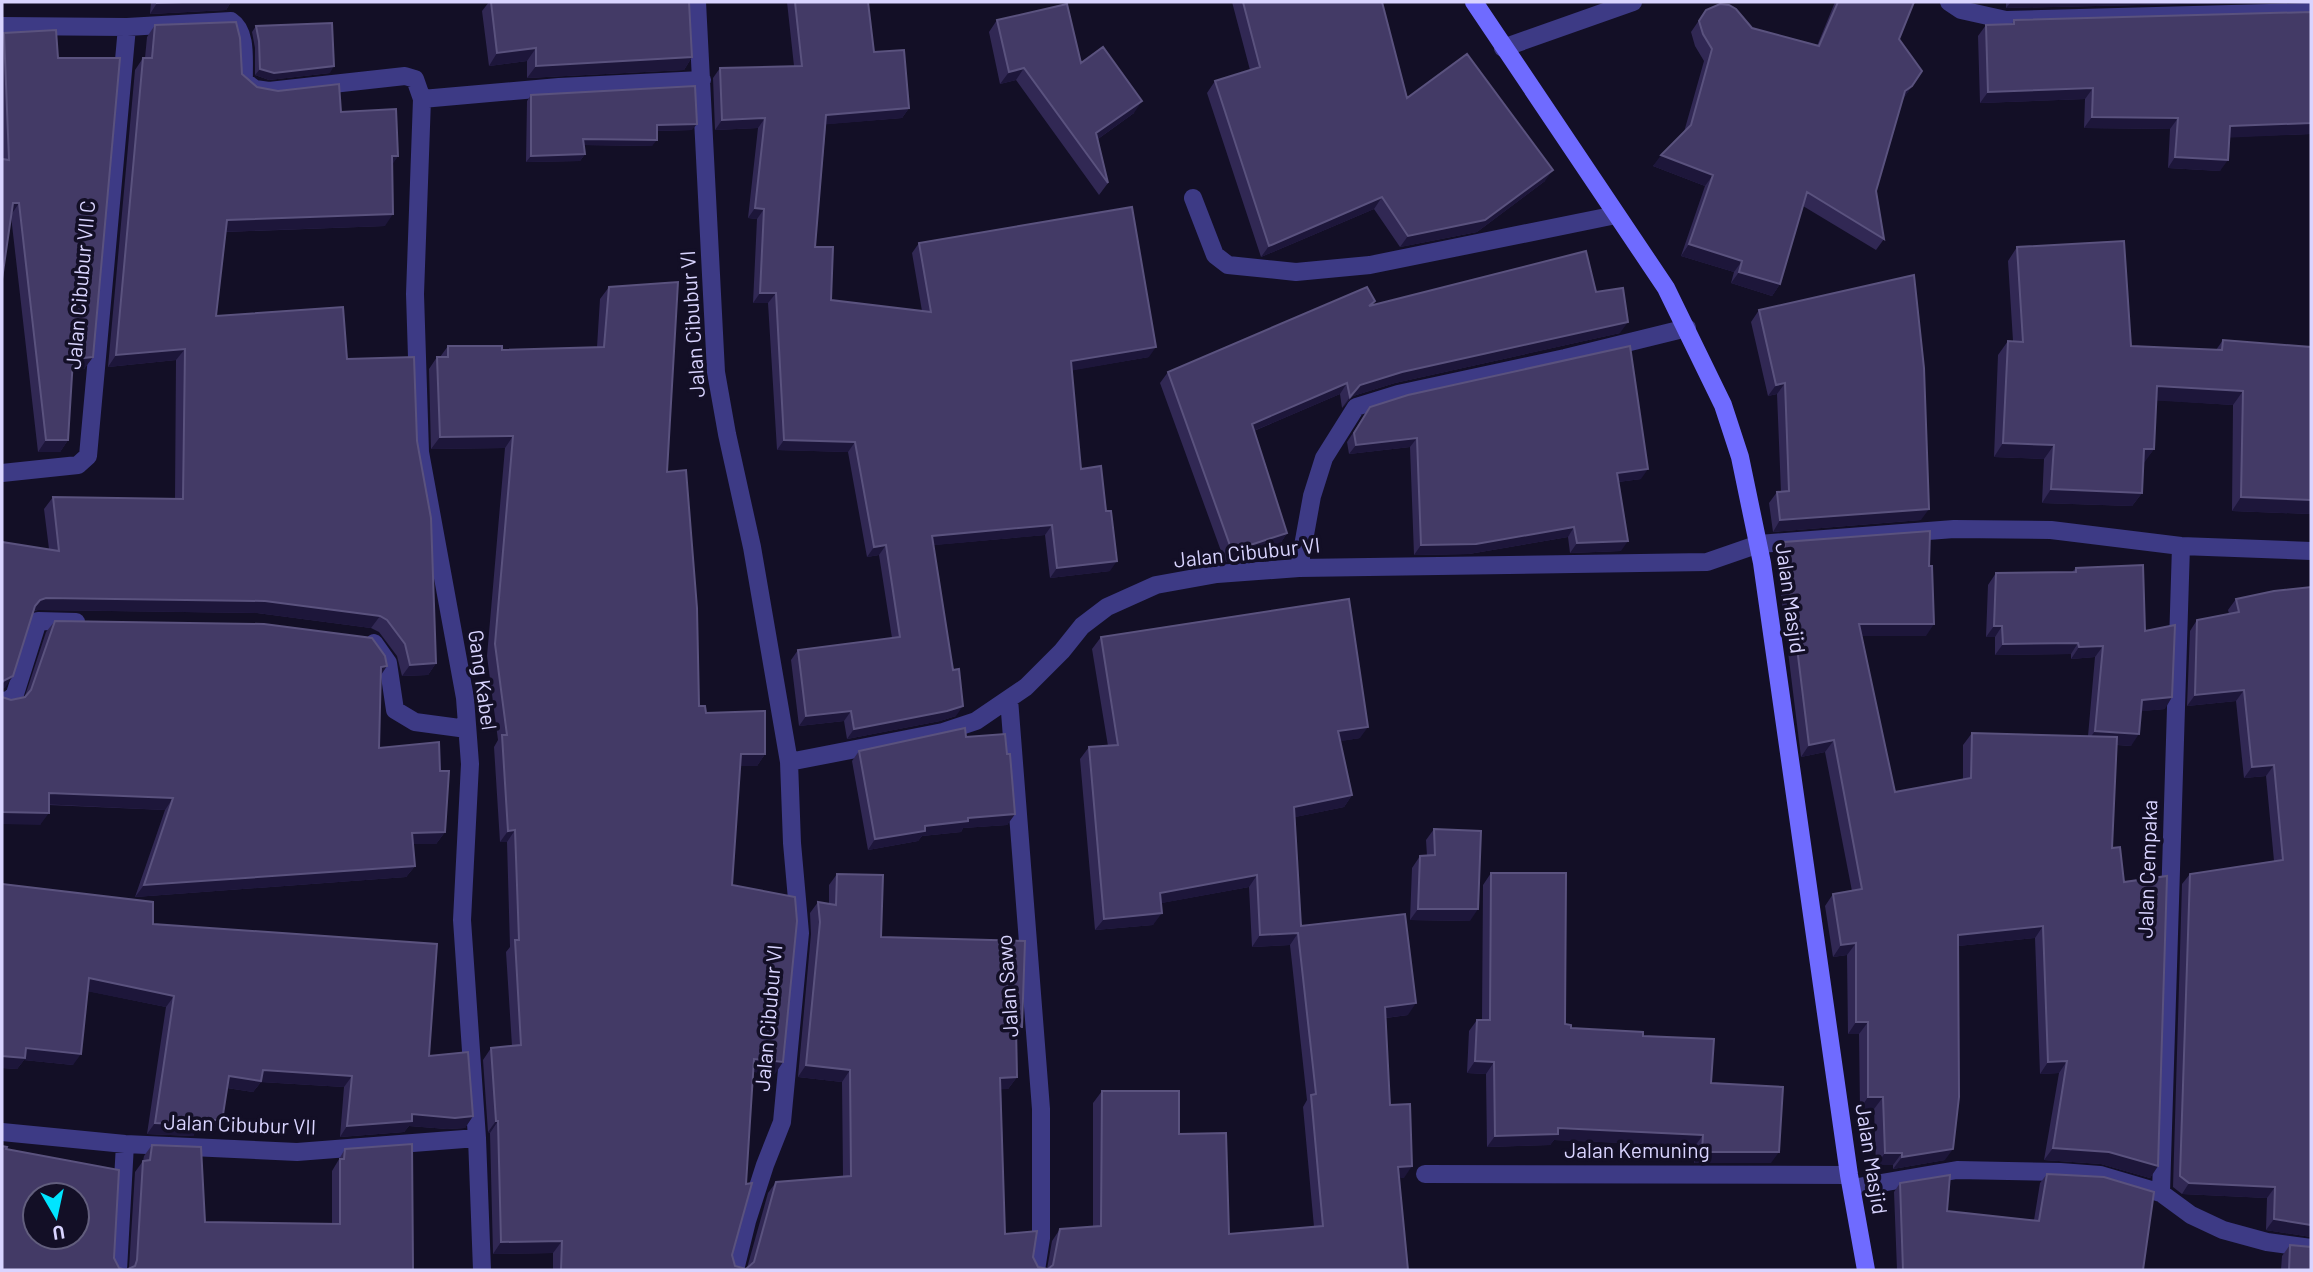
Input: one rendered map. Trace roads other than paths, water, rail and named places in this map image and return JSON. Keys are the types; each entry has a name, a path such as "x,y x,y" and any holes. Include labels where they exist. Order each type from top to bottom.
{"street":[{"name":"Jalan Cibubur VI","path":"697,2 716,372 752,547 789,762 792,843 800,933 782,1122 747,1221 735,1270"},
{"name":"Jalan Masjid","path":"1474,2 1666,288 1723,405 1740,457 1759,544 1866,1270"},
{"path":"1503,48 1633,2"},
{"path":"1950,2 1961,10 2006,20 2311,12"},
{"path":"2,26 127,27 231,21 238,25 242,34 244,81 255,89 269,91 405,75 415,79 422,99 558,87 702,80"},
{"name":"Jalan Cibubur VII C","path":"2,473 78,465 88,456 127,27"},
{"name":"Gang Kabel","path":"422,99 415,294 420,452 465,698 470,764 461,920 477,1138 482,1270"},
{"path":"1193,198 1215,255 1227,265 1296,272 1370,265 1616,215"},
{"path":"1299,568 1312,496 1324,458 1356,407 1398,394 1687,328"},
{"name":"Jalan Cibubur VI","path":"789,762 943,732 976,721 1026,687 1062,651 1082,626 1107,607 1156,585 1217,574 1299,568 1707,562 1759,544 1954,528 2051,530 2181,546 2311,551"},
{"name":"Jalan Cempaka","path":"2161,1193 2181,546"},
{"path":"2,701 9,700 15,694 38,621 89,622"},
{"path":"358,637 370,639 388,663 394,710 415,722 467,729"},
{"name":"Jalan Sawo","path":"1009,699 1041,1109 1041,1238 1036,1270"},
{"name":"Jalan Cibubur VII","path":"2,1132 125,1144 297,1152 477,1138"},
{"path":"118,1270 125,1144"},
{"path":"1851,1181 1958,1170 2100,1175 2161,1193 2191,1214 2223,1230 2267,1242 2311,1248"},
{"name":"Jalan Kemuning","path":"1425,1174 1851,1181"}]}
